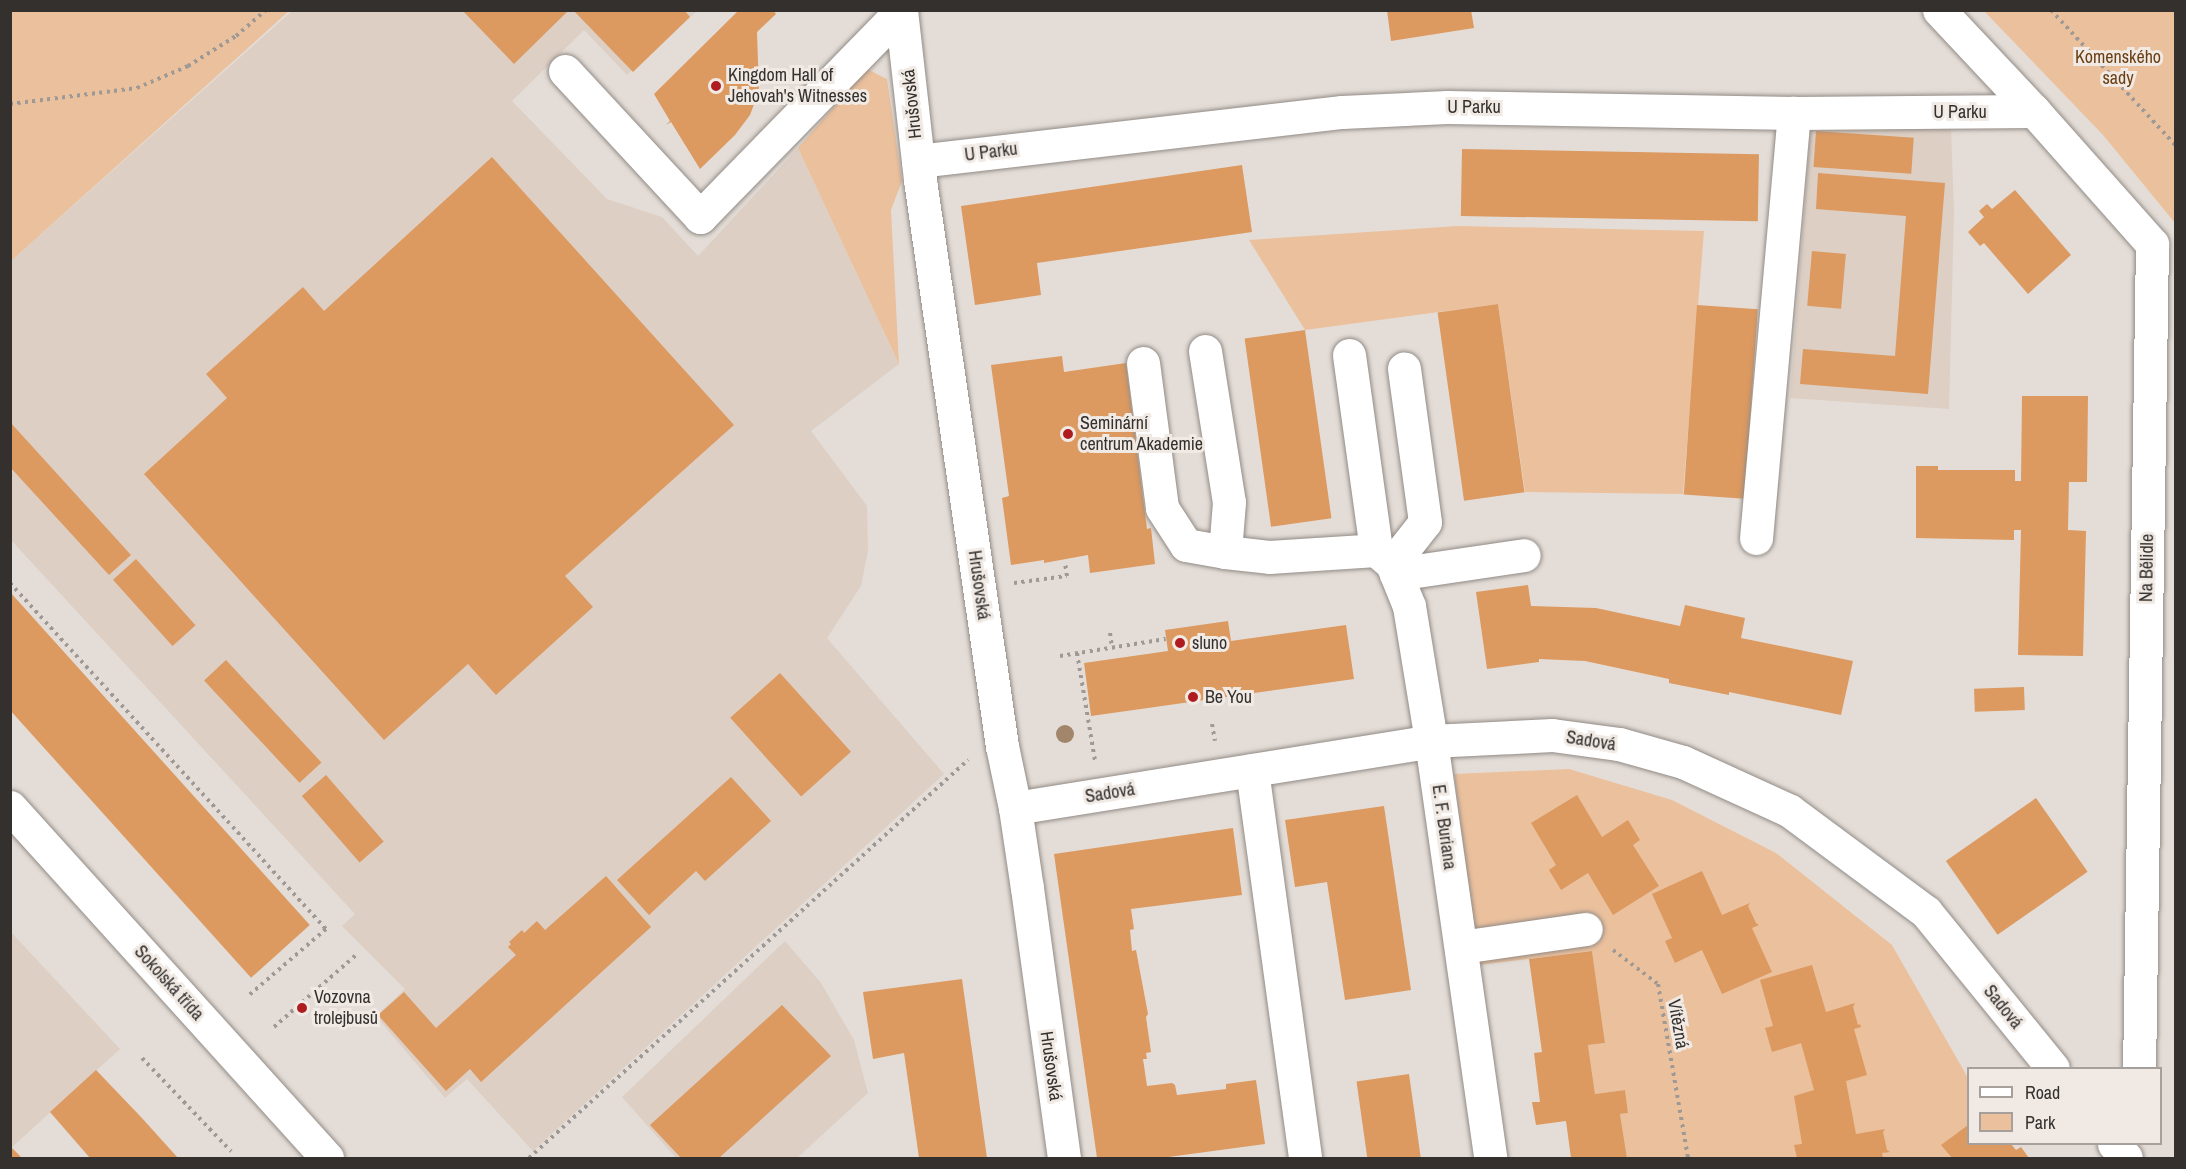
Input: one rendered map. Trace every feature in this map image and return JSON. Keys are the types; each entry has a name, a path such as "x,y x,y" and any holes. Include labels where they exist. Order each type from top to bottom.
{"street":[{"path":"565,71 700,217 901,10"},
{"name":"Hrušovská","path":"901,10 918,161 1002,746 1015,808 1064,1158"},
{"name":"Na Bělidle","path":"1939,10 2034,111 2152,244 2139,1067"},
{"name":"U Parku","path":"918,161 1342,112 1469,107 1794,113 2034,111"},
{"path":"1756,538 1794,113"},
{"path":"1204,351 1229,502 1226,552"},
{"name":"E. F. Buriana","path":"1349,355 1388,562 1409,606 1431,741 1491,1158"},
{"path":"1143,363 1162,508 1186,545 1269,557 1332,553 1388,562 1524,555"},
{"path":"1388,562 1425,522 1404,368"},
{"name":"Sadová","path":"1015,808 1431,741 1552,735 1618,744 1683,762 1790,811 1926,912 2052,1067"},
{"path":"1252,770 1305,1158"},
{"name":"Sokolská třída","path":"15,820 327,1158"},
{"path":"1461,947 1586,929"},
{"path":"2116,1145 2127,1158"}],"path":[{"path":"10,105 137,87 188,66 236,36 266,10"},
{"path":"2051,10 2175,146"},
{"path":"1010,584 1067,576 1065,564"},
{"path":"10,583 326,929 247,997"},
{"path":"1110,633 1112,647"},
{"path":"1060,656 1166,639"},
{"path":"1077,653 1095,760"},
{"path":"1212,724 1215,739"},
{"path":"529,1158 977,753 1002,746"},
{"name":"Vítězná","path":"1586,929 1658,984 1688,1158"},
{"path":"274,1027 357,954"},
{"path":"142,1058 231,1151"}],"shaded area":[{"path":"292,11 697,11 627,75 584,30 512,101 607,199 662,217 698,256 798,148 899,364 811,431 867,506 868,551 861,586 827,638 944,774 533,1151 467,1079 445,1098 376,1016 405,989 342,926 355,914 11,540 11,261"},
{"path":"1811,123 1951,128 1954,213 1949,409 1790,398"},
{"path":"10,931 120,1049 11,1148 10,1148"},
{"path":"785,941 821,983 854,1040 868,1093 797,1158 676,1158 622,1097"}],"green space":[{"path":"11,10 289,10 289,11 11,261"},
{"name":"Komenského sady","path":"1984,11 2175,11 2175,223 2103,135"},
{"path":"867,69 887,79 902,181 891,210 899,364 798,148"},
{"path":"1458,226 1704,231 1683,494 1525,492 1498,304 1305,330 1249,240"},
{"path":"1569,769 1672,800 1776,853 1892,945 1967,1076 1967,1126 1942,1145 1952,1158 1627,1158 1620,1114 1628,1113 1625,1090 1595,1094 1588,1045 1605,1043 1592,951 1479,965 1454,774"}],"building":[{"path":"462,10 569,10 514,64"},
{"path":"573,10 684,10 690,17 633,72"},
{"path":"739,10 773,10 776,14 757,32 759,91 750,115 735,135 700,169 671,122 666,125 670,121 654,94"},
{"path":"1387,10 1471,10 1474,28 1391,41"},
{"path":"1816,131 1914,138 1911,174 1813,167"},
{"path":"1462,149 1759,154 1758,221 1461,216"},
{"path":"492,157 734,425 565,576 593,607 496,695 468,664 384,740 144,474 227,398 206,374 303,287 324,311"},
{"path":"1242,165 1252,232 1037,263 1041,295 975,305 961,206"},
{"path":"1818,173 1945,183 1928,394 1800,384 1803,349 1895,356 1906,216 1816,209"},
{"path":"2015,190 2071,255 2028,294 1984,243 1980,246 1968,232 1984,217 1979,211 1987,204 1992,209"},
{"path":"1812,251 1846,254 1841,309 1807,306"},
{"path":"1498,304 1524,492 1464,501 1438,312"},
{"path":"1697,305 1758,309 1745,499 1684,495"},
{"path":"1305,330 1331,518 1271,527 1245,338"},
{"name":"Seminární centrum Akademie","path":"1062,356 1064,372 1126,363 1147,529 1151,528 1155,564 1090,573 1088,555 1044,563 1044,560 1011,565 1002,498 1009,496 991,365"},
{"path":"2022,396 2088,396 2087,482 2069,482 2068,530 2086,531 2083,656 2018,655 2021,530 2014,530 2014,540 1916,538 1916,466 1938,466 1938,470 2015,470 2015,481 2021,481"},
{"path":"10,422 131,555 109,575 10,467"},
{"path":"136,559 196,625 173,646 113,580"},
{"path":"1528,585 1531,606 1596,608 1680,626 1685,605 1745,618 1741,638 1853,661 1841,715 1729,692 1729,695 1669,683 1669,679 1585,661 1539,659 1539,662 1487,669 1476,592"},
{"path":"10,592 310,925 251,978 10,710"},
{"path":"1228,621 1231,641 1346,625 1354,679 1091,716 1084,663 1168,651 1165,630"},
{"path":"226,660 321,762 300,783 204,680"},
{"path":"780,673 851,752 801,797 730,718"},
{"path":"2024,687 2025,710 1975,712 1974,689"},
{"path":"326,775 384,841 360,862 302,796"},
{"path":"731,777 771,821 705,881 696,871 649,915 617,880"},
{"path":"1577,795 1602,837 1628,820 1640,840 1633,845 1659,886 1613,915 1588,873 1561,890 1549,870 1556,865 1531,823"},
{"path":"2036,798 2088,872 1998,935 1946,861"},
{"path":"1384,806 1411,990 1345,1000 1327,882 1295,887 1285,820"},
{"path":"1233,828 1242,895 1131,909 1134,929 1130,930 1132,951 1136,950 1148,1014 1146,1017 1151,1052 1146,1053 1147,1059 1143,1059 1147,1086 1172,1083 1175,1085 1177,1095 1226,1089 1226,1084 1256,1080 1265,1144 1161,1158 1097,1158 1054,854"},
{"path":"1702,871 1722,915 1750,903 1748,906 1759,925 1752,928 1772,972 1722,994 1702,950 1675,963 1665,941 1672,938 1652,894"},
{"path":"606,876 651,927 481,1082 470,1069 446,1091 378,1015 404,992 436,1028 516,955 508,947 511,944 509,942 522,930 524,933 537,921 545,930"},
{"path":"1592,951 1605,1043 1588,1045 1595,1094 1625,1090 1628,1113 1620,1114 1627,1158 1571,1158 1566,1121 1536,1125 1532,1102 1540,1102 1534,1053 1542,1052 1529,959"},
{"path":"1812,965 1826,1012 1855,1003 1853,1007 1858,1025 1860,1024 1861,1027 1854,1029 1867,1075 1846,1081 1856,1134 1885,1129 1883,1132 1887,1150 1890,1152 1882,1153 1883,1158 1797,1158 1794,1145 1802,1144 1794,1096 1814,1090 1801,1043 1772,1052 1765,1028 1773,1026 1760,980"},
{"path":"962,979 987,1158 919,1158 904,1053 873,1059 863,992"},
{"path":"782,1005 831,1056 719,1158 681,1158 650,1125"},
{"path":"96,1070 178,1158 90,1158 50,1112"},
{"path":"1409,1074 1421,1158 1367,1158 1357,1081"},
{"path":"1967,1126 1967,1145 2012,1145 2016,1150 2021,1147 2029,1158 1952,1158 1941,1145"},
{"path":"10,1146 22,1158 10,1158"}],"place":[{"name":"Kingdom Hall of Jehovah's Witnesses","path":"716,86"},
{"name":"Seminární centrum Akademie","path":"1068,434"},
{"name":"sluno","path":"1180,643"},
{"name":"Be You","path":"1193,697"},
{"name":"Vozovna trolejbusů","path":"302,1008"}]}
